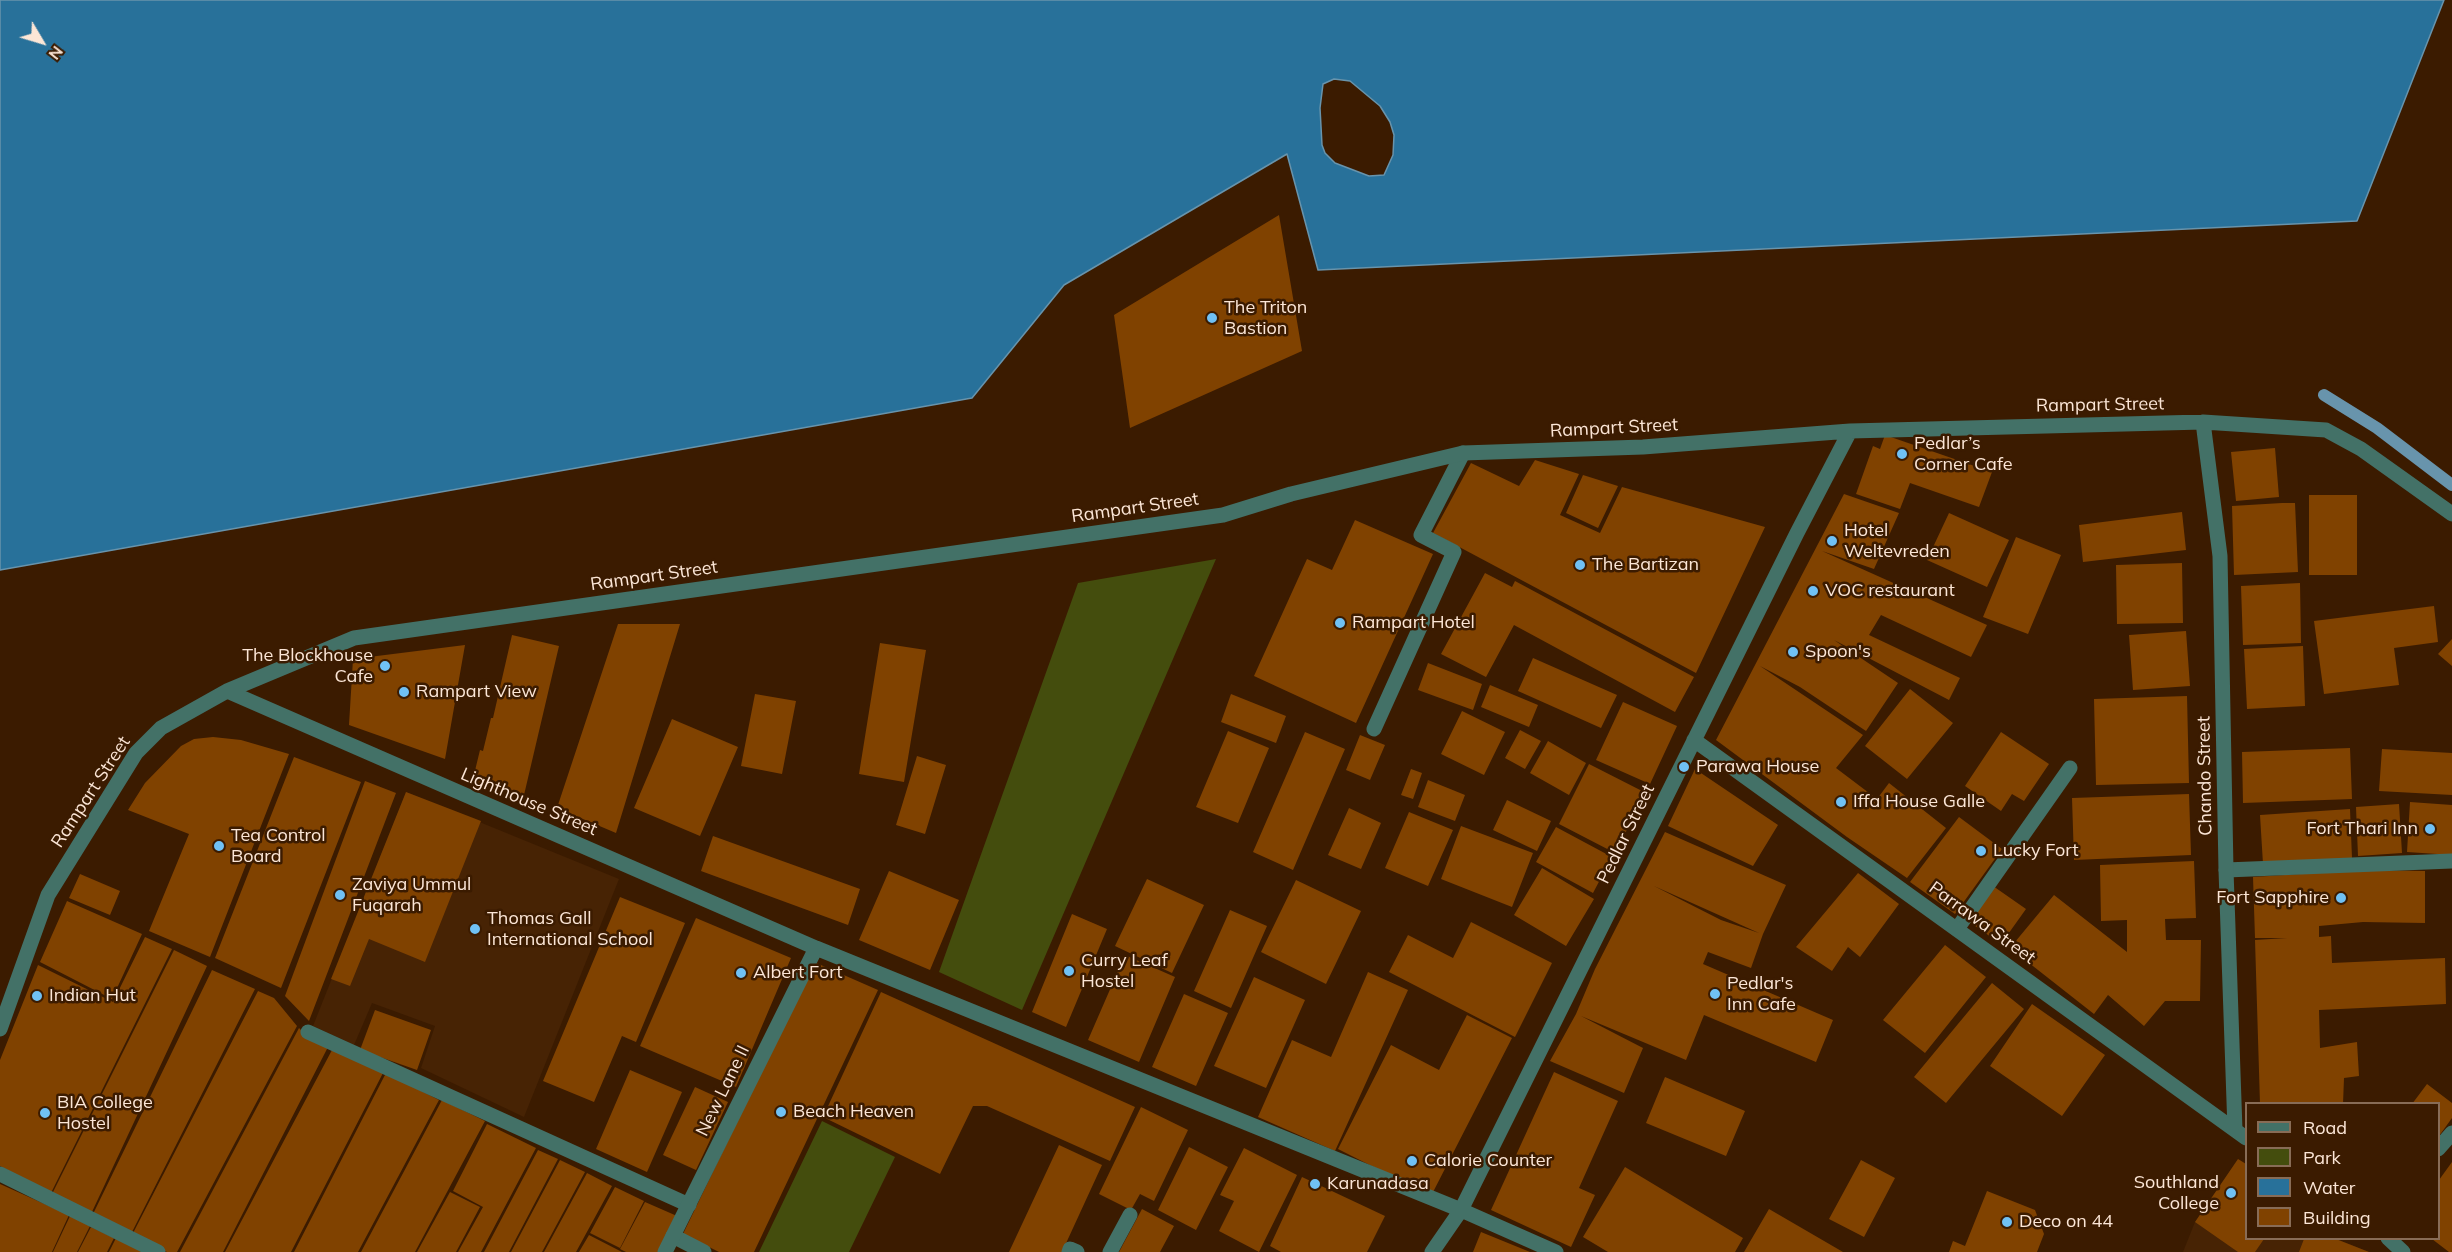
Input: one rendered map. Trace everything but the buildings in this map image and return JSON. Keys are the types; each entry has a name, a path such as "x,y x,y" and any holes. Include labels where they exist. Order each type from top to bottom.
{"street":[{"name":"Rampart Street","path":"0,1029 48,895 136,753 161,728 227,691 354,638 1223,515 1292,494 1463,453 1642,447 1850,431 2203,422 2326,430 2361,449 2452,514"},
{"name":"Chando Street","path":"2203,422 2220,556 2226,870 2241,1134"},
{"name":"Pedlar Street","path":"1432,1252 1461,1210 1850,431"},
{"path":"1374,729 1454,552 1421,535 1463,453"},
{"name":"Lighthouse Street","path":"227,691 816,948 1461,1210 1556,1252"},
{"name":"Parrawa Street","path":"1694,740 2241,1134"},
{"path":"1957,929 2070,768"},
{"path":"2226,870 2452,861"},
{"name":"New Lane II","path":"665,1252 816,948"},
{"path":"308,1032 689,1205"},
{"path":"2440,1148 2452,1133"},
{"path":"0,1174 158,1252"},
{"path":"1110,1252 1130,1215"},
{"path":"673,1236 704,1252"},
{"path":"2389,1240 2403,1252"},
{"path":"1069,1252 1070,1249 1077,1252"}],"shaded area":[{"name":"Thomas Gall International School","path":"406,792 619,879 524,1117 421,1068 435,1026 372,1003 354,1045 313,1026"},
{"name":"Southland College","path":"2238,1159 2245,1163 2245,1240 2339,1240 2369,1252 2183,1252 2195,1222"}],"green space":[{"path":"1216,559 1022,1010 939,972 1078,583"},
{"path":"822,1121 895,1157 849,1252 759,1252"}],"water":[{"path":"0,0 2444,0 2357,221 1318,270 1287,154 1064,285 972,398 0,570","holes":["1334,79 1350,81 1380,106 1390,122 1394,135 1393,155 1384,175 1369,176 1335,163 1325,153 1322,145 1320,108 1323,84"]}],"waterway":[{"path":"2324,395 2377,428 2452,485"}],"place":[{"name":"The Triton Bastion","path":"1212,318"},
{"name":"Pedlar’s Corner Cafe","path":"1902,454"},
{"name":"Hotel Weltevreden","path":"1832,541"},
{"name":"The Bartizan","path":"1580,565"},
{"name":"VOC restaurant","path":"1813,591"},
{"name":"Rampart Hotel","path":"1340,623"},
{"name":"Spoon's","path":"1793,652"},
{"name":"The Blockhouse Cafe","path":"385,666"},
{"name":"Rampart View","path":"404,692"},
{"name":"Parawa House","path":"1684,767"},
{"name":"Iffa House Galle","path":"1841,802"},
{"name":"Fort Thari Inn","path":"2430,829"},
{"name":"Tea Control Board","path":"219,846"},
{"name":"Lucky Fort","path":"1981,851"},
{"name":"Zaviya Ummul Fuqarah","path":"340,895"},
{"name":"Fort Sapphire","path":"2341,898"},
{"name":"Thomas Gall International School","path":"475,929"},
{"name":"Curry Leaf Hostel","path":"1069,971"},
{"name":"Albert Fort","path":"741,973"},
{"name":"Pedlar's Inn Cafe","path":"1715,994"},
{"name":"Indian Hut","path":"37,996"},
{"name":"Beach Heaven","path":"781,1112"},
{"name":"BIA College Hostel","path":"45,1113"},
{"name":"Calorie Counter","path":"1412,1161"},
{"name":"Karunadasa","path":"1315,1184"},
{"name":"Southland College","path":"2231,1193"},
{"name":"Deco on 44","path":"2007,1222"}]}
